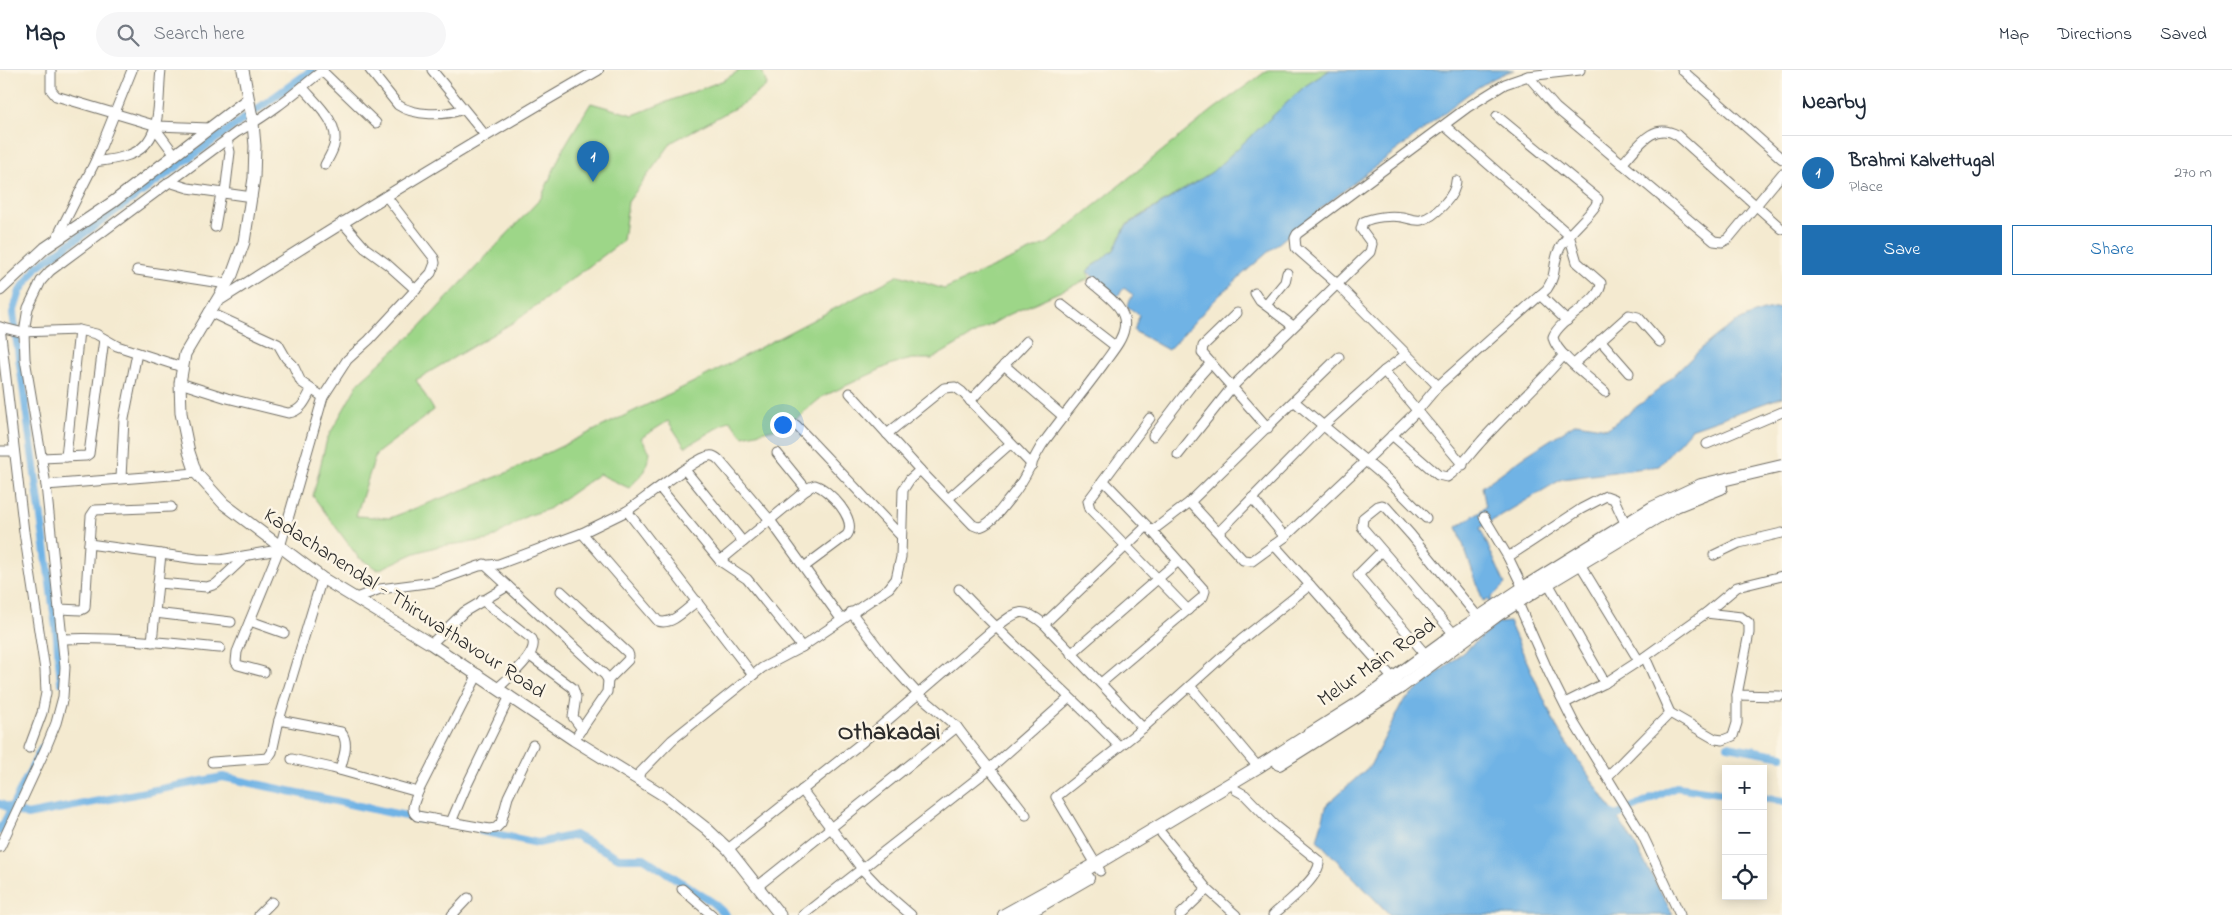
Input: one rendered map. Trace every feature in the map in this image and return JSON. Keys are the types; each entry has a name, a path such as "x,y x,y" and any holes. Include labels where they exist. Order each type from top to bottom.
{"main road":[{"name":"Kadachanendal - Thiruvathavour Road","path":"243,70 253,124 254,178 252,197 238,262 185,354 180,383 181,414 196,474 224,504 279,548 322,578 478,674 574,740 636,777 688,814 728,849 780,915"},
{"path":"0,290 45,248 113,202 209,128 248,103"},
{"name":"Melur Main Road","path":"1004,915 1162,834 1326,735 1494,612 1523,588 1652,508 1701,485 1782,466"},
{"name":"Melur Main Road","path":"1024,915 1258,767 1397,683 1426,655 1478,617 1518,604 1548,583 1654,519 1701,495 1719,488 1782,474"}],"street":[{"path":"51,70 51,90 56,96 156,127 209,128"},
{"path":"54,242 95,162 132,70"},
{"path":"95,162 130,155 140,148 156,127 161,70"},
{"path":"0,847 45,750 63,698 65,667 46,485 22,332 32,296 50,271 227,139 253,124 303,88 323,70 376,123"},
{"path":"370,70 393,99 404,109 447,113 463,109"},
{"path":"432,70 485,135"},
{"path":"323,397 301,382 293,365 286,358 278,344 212,308 342,222 485,135 598,70"},
{"path":"1438,386 1405,355 1337,284 1296,248 1295,238 1297,234 1445,126 1468,107 1505,84 1528,76 1580,70"},
{"path":"1682,70 1782,159"},
{"path":"1528,76 1556,108 1714,242 1722,242 1728,238 1782,174"},
{"path":"303,88 326,115 334,128 334,146 325,165"},
{"path":"1190,502 1243,560 1247,562 1256,558 1285,537 1392,436 1438,386 1540,295 1553,281 1559,248 1594,209 1598,199 1497,116"},
{"path":"1445,126 1569,235 1577,262 1599,280 1601,288 1599,292 1567,321 1553,337 1564,355 1605,392"},
{"path":"156,127 175,155"},
{"path":"1622,164 1652,132 1669,130 1677,135 1782,229"},
{"path":"215,227 230,152 227,139"},
{"path":"1178,455 1232,387 1370,252 1372,244 1361,229 1363,222 1393,217 1415,220 1427,218 1449,200 1454,192 1456,180"},
{"path":"168,182 252,197"},
{"path":"264,672 238,665 236,662 237,652 279,548 323,397 347,360 416,290 431,273 435,263 434,258 386,196"},
{"path":"342,222 365,248 387,264 416,290"},
{"path":"137,270 227,284"},
{"path":"1266,305 1285,282 1287,273"},
{"path":"850,393 973,525 982,527 1018,490 1043,444 1115,346 1124,329 1124,317 1120,308 1091,282"},
{"path":"1255,293 1266,305 1293,326"},
{"path":"1540,295 1567,321"},
{"path":"1062,305 1115,346"},
{"path":"1237,314 1203,346 1202,353 1268,428"},
{"path":"1574,364 1625,316 1634,315 1638,317 1660,342"},
{"path":"29,748 42,713 46,693 14,450 1,327 22,332 78,330 96,334 137,353 182,367"},
{"path":"66,457 78,330"},
{"path":"42,458 86,456 90,450 104,339"},
{"path":"1600,340 1629,372"},
{"path":"970,401 1027,341"},
{"path":"121,478 124,419 137,353"},
{"path":"1219,532 1323,426 1384,371 1405,355"},
{"path":"1392,436 1438,476 1447,477 1462,465 1478,444 1548,374 1564,355"},
{"path":"1044,624 1126,546 1190,502 1295,402 1339,357"},
{"path":"1153,436 1194,382 1211,364"},
{"path":"1004,365 1064,417"},
{"path":"1384,371 1462,465"},
{"path":"180,383 227,398 288,413 294,412 301,407 312,390"},
{"path":"887,434 944,388 955,387 1032,465"},
{"path":"1295,402 1366,461 1426,518"},
{"path":"1707,444 1782,412"},
{"path":"1150,418 1104,481 1089,497 1088,504 1188,610"},
{"path":"796,425 901,536"},
{"path":"949,498 1010,444"},
{"path":"0,451 14,450"},
{"path":"777,453 807,490"},
{"path":"356,598 380,589 434,582 484,564 499,564 582,533 627,511 707,456 716,457 770,520 842,619"},
{"path":"685,470 743,542"},
{"path":"636,777 672,740 762,668 802,647 889,588 896,580 901,557 903,490 910,479 920,470"},
{"path":"46,485 196,474"},
{"path":"1101,683 1203,597 1205,592 1203,587 1177,562 1150,528 1104,481"},
{"path":"720,561 815,485 826,489 845,513 851,523 851,528 847,535 804,567"},
{"path":"660,488 720,561 747,579 802,647"},
{"path":"1508,557 1580,509 1606,496 1614,499 1626,525"},
{"path":"1252,498 1285,537"},
{"path":"1454,634 1362,527 1362,522 1371,512 1382,505 1411,535 1478,617"},
{"path":"60,609 81,610 85,608 91,516 95,510 170,507"},
{"path":"627,511 753,675"},
{"path":"1484,517 1508,557 1523,588"},
{"path":"582,533 658,621 671,620 697,601"},
{"path":"1714,555 1750,539 1782,533"},
{"path":"89,544 197,559 220,560 279,548"},
{"path":"1274,545 1397,683"},
{"path":"1382,552 1358,575 1426,655"},
{"path":"152,642 161,554"},
{"path":"158,583 207,587 216,584 246,556"},
{"path":"1071,654 1177,562"},
{"path":"484,564 605,675 608,680 607,692 574,740"},
{"path":"1580,564 1642,659 1670,712 1715,739 1723,740 1736,732 1737,695 1749,633 1749,623 1741,617 1706,613"},
{"path":"1565,703 1605,682 1642,659 1706,613 1737,587 1782,576"},
{"path":"212,762 268,758 272,752 279,720 322,578"},
{"path":"1548,583 1605,682"},
{"path":"1098,867 1056,797 1144,728 1241,640 1310,585"},
{"path":"431,644 464,612 508,586"},
{"path":"959,589 995,628 1084,710 1119,746"},
{"path":"561,591 628,653 628,660 608,680"},
{"path":"482,600 532,639 534,648 530,656 498,688"},
{"path":"1518,604 1574,722 1643,836 1680,915"},
{"path":"728,849 918,694 995,628 1016,613 1022,611 1032,615 1044,624 1144,728"},
{"path":"851,612 889,662 918,694 957,727 988,770 1008,790 1026,815"},
{"path":"155,613 231,622"},
{"path":"250,621 284,633"},
{"path":"63,639 88,638 220,648"},
{"path":"530,656 573,688 576,697 573,717 582,728"},
{"path":"478,674 418,792 412,808 415,815 489,829 496,828 500,823 518,775 533,745"},
{"path":"1190,686 1258,767"},
{"path":"1737,695 1780,696"},
{"path":"451,822 510,696"},
{"path":"804,915 988,770 1069,698"},
{"path":"1608,776 1670,712"},
{"path":"279,720 341,732 344,736 346,747 340,770"},
{"path":"758,886 957,727"},
{"path":"292,759 340,770 418,792"},
{"path":"802,790 862,869 911,915"},
{"path":"1236,790 1245,795 1274,825 1319,861 1318,871 1274,915"},
{"path":"1162,834 1207,889 1236,915"},
{"path":"682,889 712,915"},
{"path":"1180,915 1207,889"},
{"path":"452,915 468,898"},
{"path":"259,915 272,902"}],"green space":[{"path":"740,70 762,70 767,85 746,102 672,142 628,202 623,241 517,320 416,380 434,410 376,454 356,516 390,518 504,474 694,382 899,275 944,289 1048,243 1214,109 1268,70 1330,70 1305,86 1212,172 1126,225 1114,250 1087,271 1090,278 1006,316 932,359 912,359 892,364 822,397 787,426 743,436 730,420 685,447 668,421 641,438 650,452 645,471 629,488 599,474 549,509 527,516 489,540 439,546 415,553 378,570 358,557 313,496 327,439 359,382 419,328 541,198 564,147 591,103 633,115 724,80"}],"water":[{"path":"1330,70 1514,70 1475,89 1316,212 1220,295 1168,350 1134,331 1139,315 1127,306 1133,295 1124,288 1116,298 1087,271 1114,250 1126,226 1212,172 1305,86"},
{"path":"1782,308 1782,397 1691,429 1659,466 1562,479 1480,528 1505,584 1491,598 1499,623 1509,622 1558,730 1633,841 1673,915 1390,915 1317,840 1327,804 1370,766 1403,702 1496,625 1488,599 1483,601 1457,527 1486,507 1482,487 1576,423 1608,428 1657,391 1699,351 1729,327 1763,311"}],"waterway":[{"path":"61,682 56,627 13,313 20,291 37,267 312,70"},
{"path":"1728,746 1782,756"},
{"path":"0,831 42,748"},
{"path":"0,804 27,815 223,777 420,819"},
{"path":"1608,812 1616,816 1676,787 1722,793"},
{"path":"1767,799 1782,801"},
{"path":"481,831 538,843 575,835 619,858 644,858 712,902 726,915"}],"place":[{"name":"Brahmi Kalvettugal","path":"593,182"}],"district":[{"name":"Othakadai","path":"889,733"}]}
